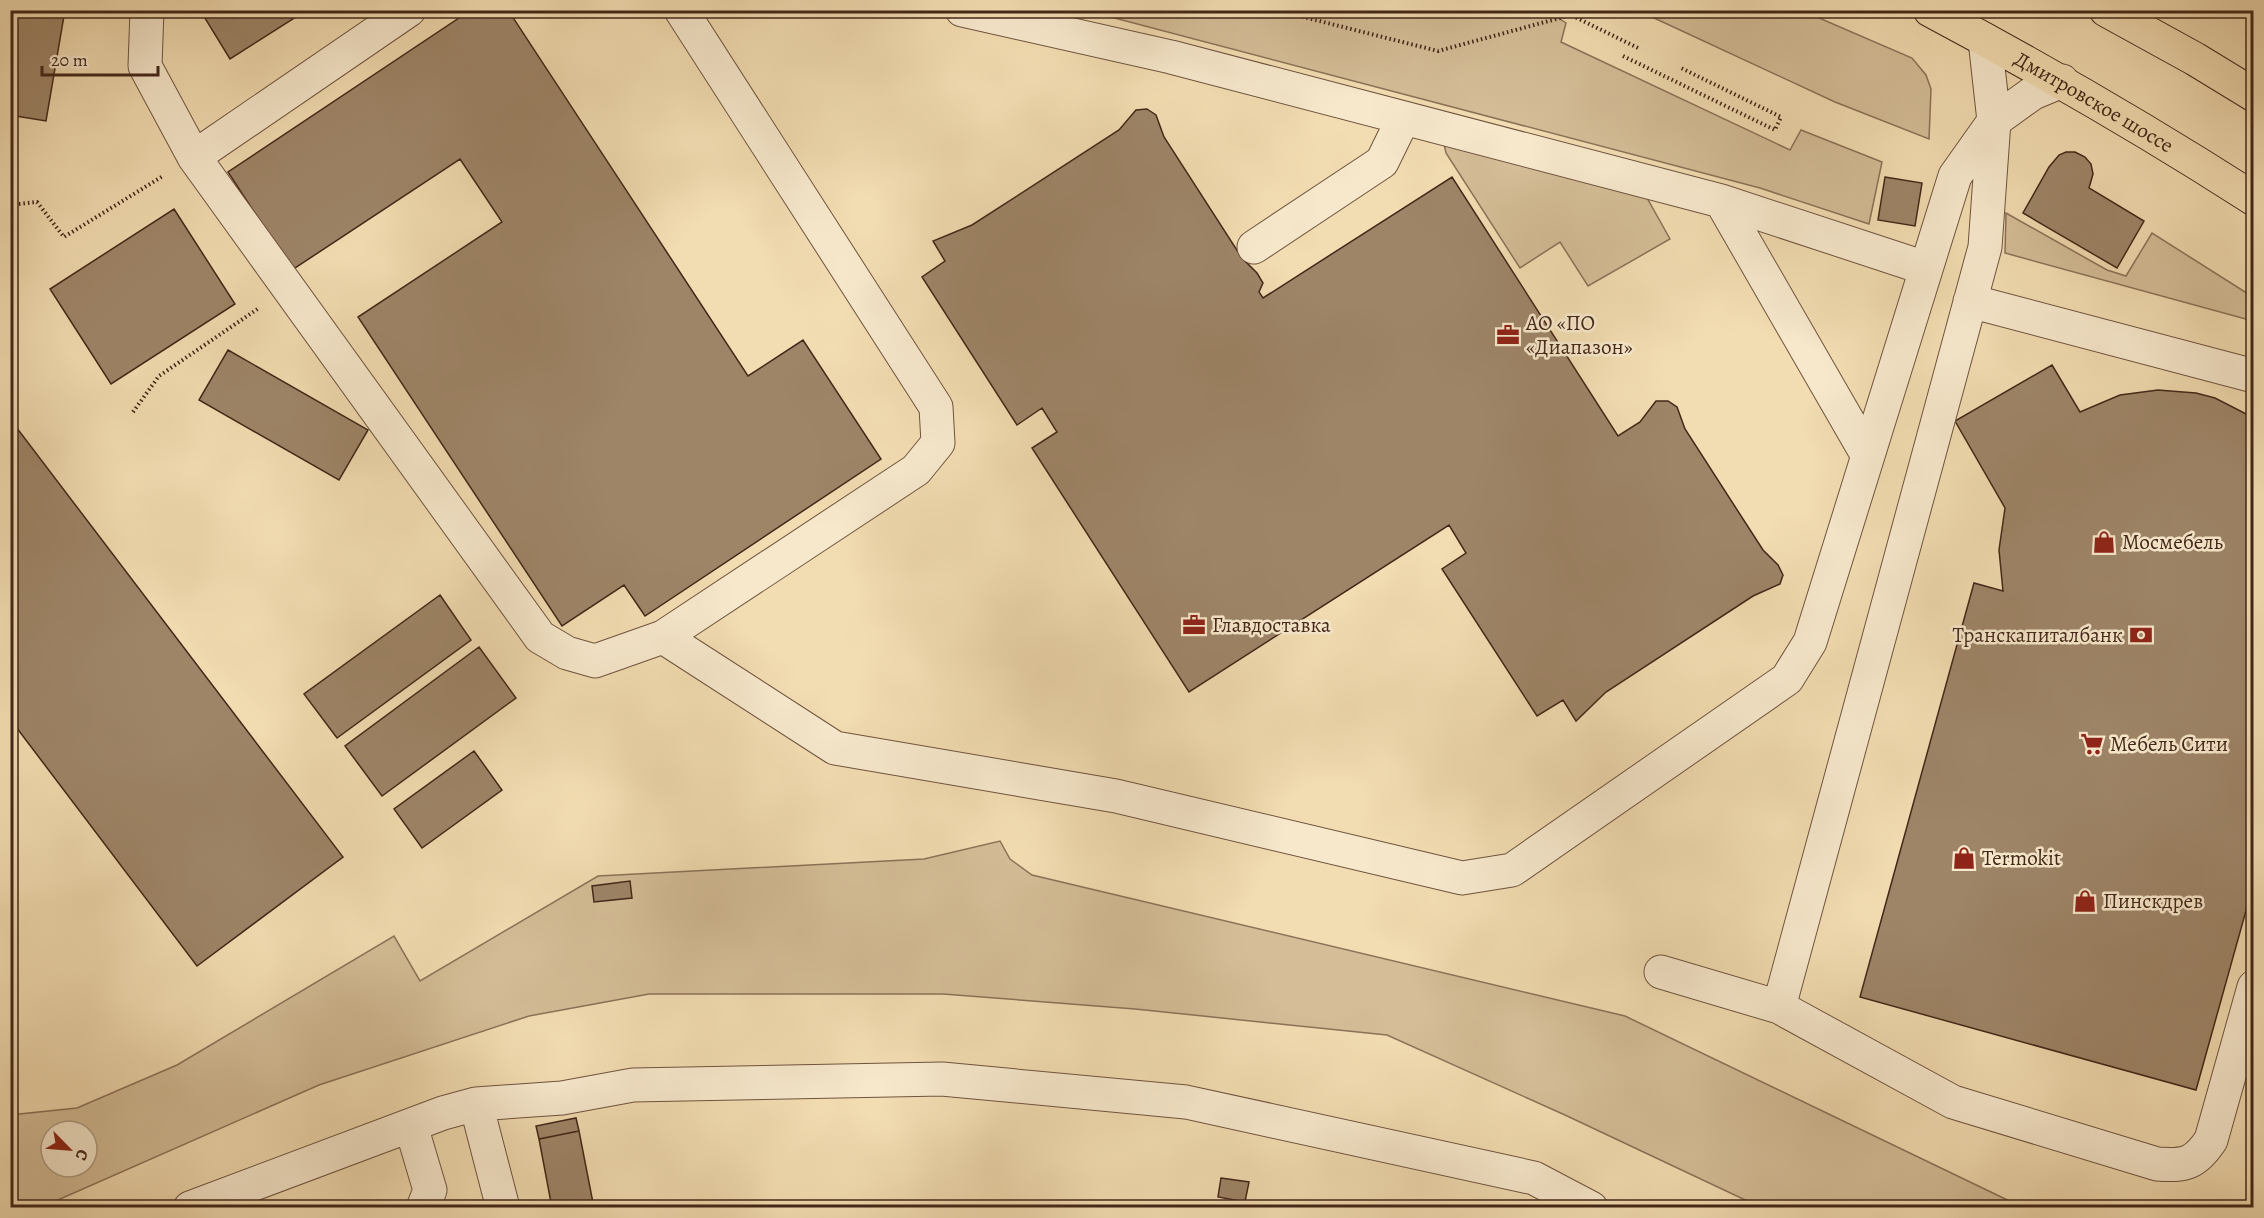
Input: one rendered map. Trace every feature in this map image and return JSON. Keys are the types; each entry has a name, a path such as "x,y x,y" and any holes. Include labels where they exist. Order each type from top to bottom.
{"main road":[{"name":"Дмитровское шоссе","path":"1930,10 2062,81 2154,134 2253,199"},
{"path":"2106,10 2195,58 2253,94"}],"lane":[{"path":"147,10 145,66 194,157 540,637 567,653 595,661 663,637 916,470 938,443 936,407 681,10"},
{"path":"194,157 409,10"},
{"path":"962,10 1171,57 1721,201 1925,268"},
{"path":"1779,1007 1985,247 1994,121 1985,40"},
{"path":"663,637 835,748 1116,795 1462,878 1512,870 1787,679 1810,642 1955,176 1994,121 2033,93 2062,81"},
{"path":"1254,247 1382,162 1403,119"},
{"path":"1721,201 1868,456"},
{"path":"1970,301 2253,376"},
{"path":"1661,972 1779,1007 1953,1102 2157,1164 2175,1166 2199,1158 2211,1140 2253,987"},
{"path":"190,1208 476,1104 562,1098 633,1084 942,1079 1186,1102 1534,1178 1591,1208"},
{"path":"476,1104 503,1208"},
{"path":"411,1126 429,1190 423,1208"}],"path":[{"path":"1276,10 1438,51 1571,15 1640,49"},
{"path":"1623,56 1775,130 1781,117 1681,68"},
{"path":"10,205 37,201 64,237 194,157"},
{"path":"133,412 159,376 287,288"}],"shaded area":[{"path":"1088,11 1548,11 1566,23 1561,42 1790,150 1801,130 1882,162 1869,224 1760,188"},
{"path":"1639,11 1803,11 1912,58 1926,75 1931,89 1929,139 1835,102"},
{"path":"1444,144 1647,198 1670,239 1588,286 1560,242 1520,268 1446,153"},
{"path":"2006,213 2107,270 2126,276 2152,233 2253,297 2253,321 2005,253"},
{"path":"1000,841 1010,859 1032,875 1625,1016 2022,1207 1760,1207 1565,1115 1387,1035 1135,1009 943,994 649,994 529,1016 319,1085 42,1207 11,1207 10,1115 77,1108 177,1065 394,936 420,981 598,876 924,859"}],"building":[{"path":"10,10 65,10 46,121 10,115"},
{"path":"200,10 307,10 230,59"},
{"path":"471,10 508,10 748,376 803,340 881,459 645,616 624,585 562,626 358,317 502,222 460,159 292,270 228,172"},
{"path":"1147,109 1156,115 1164,137 1242,258 1257,273 1263,283 1259,292 1263,298 1452,177 1618,436 1640,422 1656,401 1668,401 1677,407 1685,429 1763,550 1778,565 1783,575 1780,584 1753,596 1606,692 1576,721 1563,700 1537,716 1442,569 1466,553 1449,525 1189,692 1032,448 1057,432 1042,408 1017,425 922,277 945,261 933,241 972,225 1119,130 1136,110"},
{"path":"2075,152 2085,157 2091,164 2093,174 2089,188 2144,221 2117,268 2023,213 2049,167 2059,155"},
{"path":"1885,177 1922,183 1915,226 1878,220"},
{"path":"174,209 235,304 111,384 50,289"},
{"path":"228,350 368,430 339,480 199,400"},
{"name":"Мебель Сити","path":"2052,365 2080,412 2120,395 2158,390 2196,393 2215,398 2254,418 2254,882 2196,1090 1860,997 1974,583 2003,591 1999,550 2005,508 1955,421"},
{"path":"10,419 343,857 197,966 10,719"},
{"path":"440,595 471,640 337,738 304,694"},
{"path":"479,647 516,698 382,796 345,746"},
{"path":"474,751 502,790 422,848 394,809"},
{"path":"630,881 632,898 594,902 592,886"},
{"path":"576,1118 579,1131 539,1139 536,1126"},
{"path":"579,1131 594,1208 552,1208 539,1139"},
{"path":"1221,1178 1249,1182 1245,1202 1218,1197"}],"place":[{"name":"АО «ПО «Диапазон»","path":"1508,335"},
{"name":"Мосмебель","path":"2104,542"},
{"name":"Главдоставка","path":"1194,625"},
{"name":"Транскапиталбанк","path":"2141,635"},
{"name":"Мебель Сити","path":"2092,744"},
{"name":"Termokit","path":"1964,858"},
{"name":"Пинскдрев","path":"2085,901"}]}
